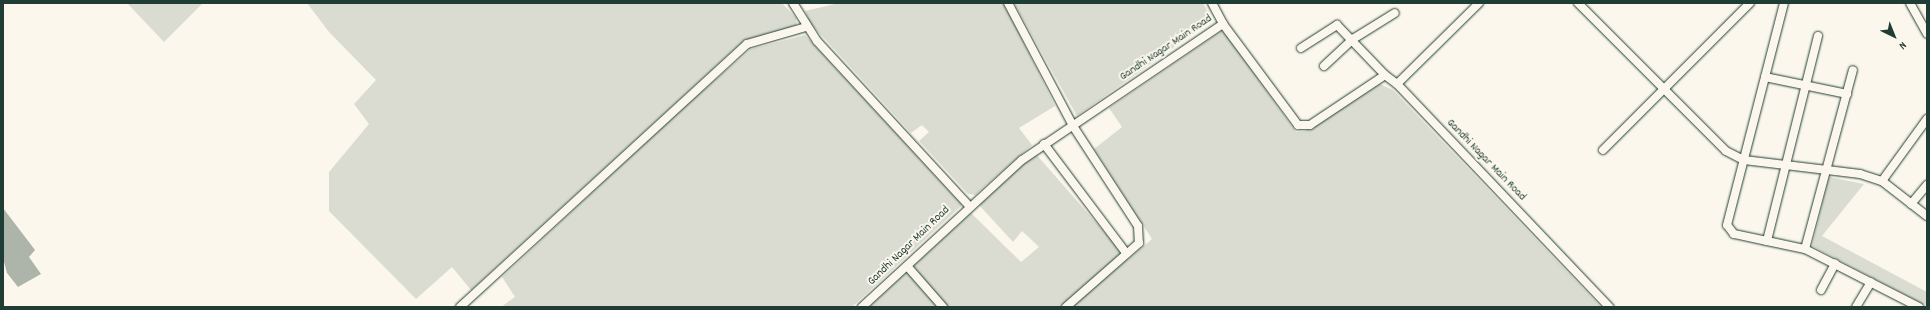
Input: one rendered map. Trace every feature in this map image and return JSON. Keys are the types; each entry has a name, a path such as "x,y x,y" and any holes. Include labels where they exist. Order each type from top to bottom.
{"street":[{"path":"793,3 801,12 806,27 969,206"},
{"path":"1008,3 1073,126 1138,226 1139,243 1066,307"},
{"path":"1212,3 1223,24"},
{"path":"1397,84 1479,3"},
{"path":"1578,3 1713,141 1744,160 1860,174 1882,181 1927,216"},
{"path":"1603,150 1750,3"},
{"path":"1784,3 1727,226 1734,234 1805,249 1871,282 1905,304 1919,307"},
{"path":"1910,3 1927,34"},
{"path":"1324,66 1353,39 1395,13"},
{"name":"Gandhi Nagar Main Road","path":"862,307 969,206 1044,144 1223,24 1298,125 1310,125 1385,75 1397,84 1530,222 1609,307"},
{"path":"1300,48 1337,24 1353,39 1385,75"},
{"path":"460,307 742,48 806,27"},
{"path":"1767,241 1818,36"},
{"path":"1805,249 1853,70"},
{"path":"1766,76 1847,94"},
{"path":"1882,181 1927,119"},
{"path":"1044,144 1126,253"},
{"path":"1911,204 1927,185"},
{"path":"1821,290 1834,264"},
{"path":"907,266 943,307"},
{"path":"1856,307 1871,282"}],"shaded area":[{"path":"127,3 203,3 164,42"},
{"path":"307,3 782,3 796,18 797,27 740,44 471,290 452,267 416,299 329,211 329,172 369,124 354,104 376,80 329,32"},
{"path":"839,3 1004,3 1055,106 1019,128 1032,145 975,195 968,194 919,141 929,132 922,125 911,133 811,24 805,11"},
{"path":"1014,3 1203,3 1212,20 1077,116"},
{"path":"1223,30 1296,132 1305,131 1380,84 1393,90 1601,307 869,307 971,213 1021,262 1039,247 1022,231 1013,242 979,205 1035,153 1128,259 1152,239 1094,149 1122,127 1109,108"},
{"path":"805,35 962,205 852,307 501,307 515,297 502,277 675,115 751,49"},
{"path":"1829,177 1864,184 1822,236 1927,292 1927,306 1812,246"},
{"path":"3,208 35,250 29,257 41,274 18,287 7,273 3,258"}]}
